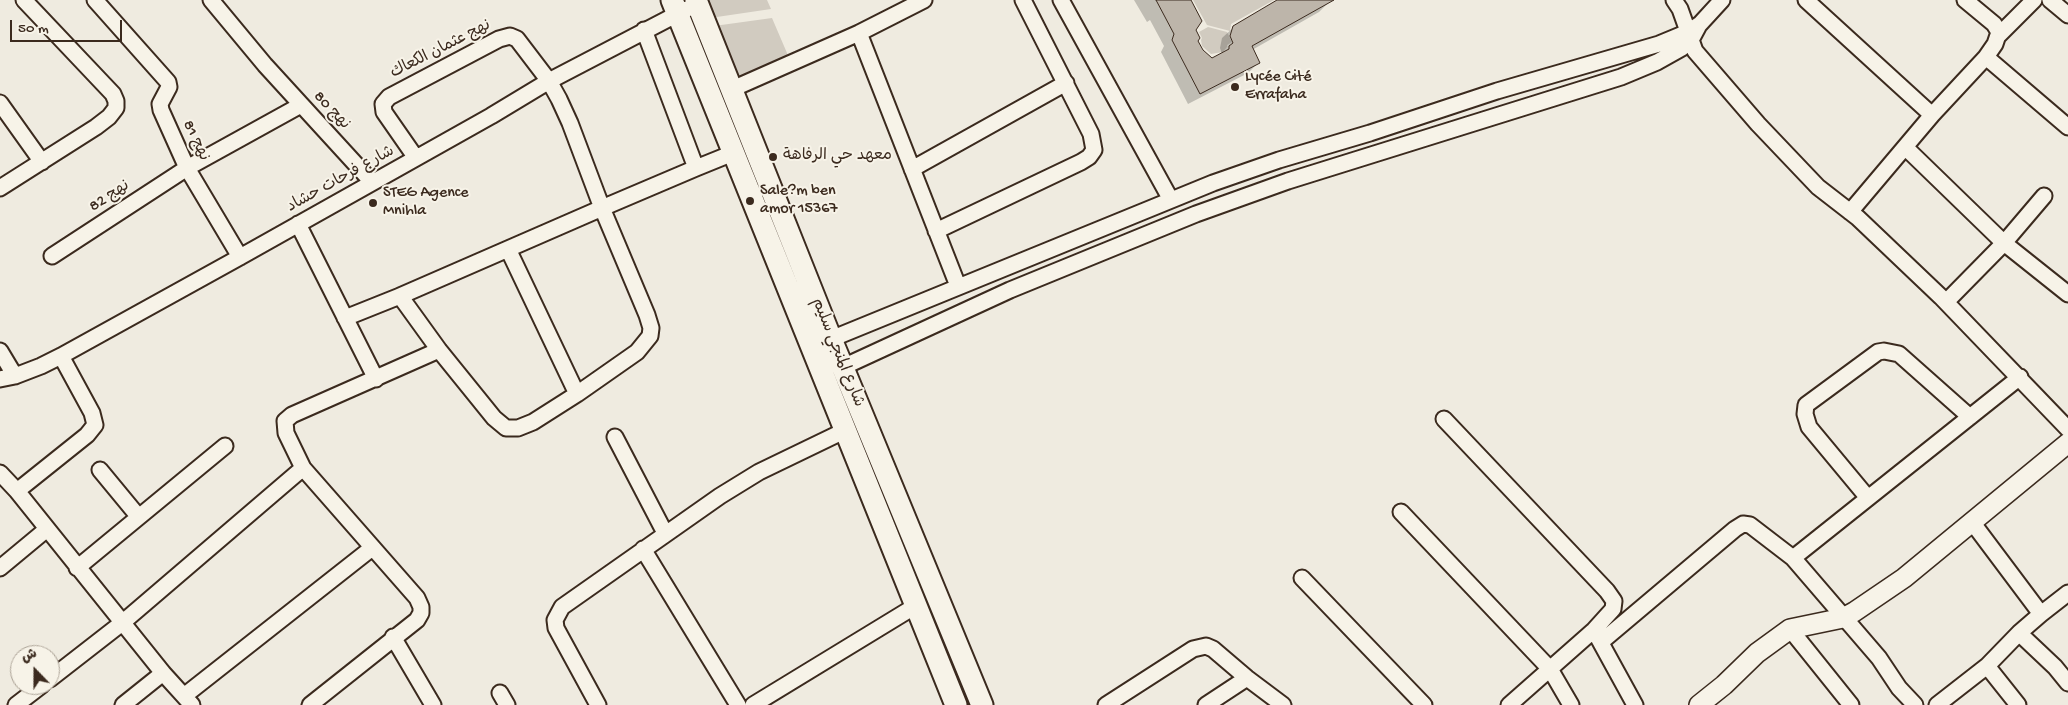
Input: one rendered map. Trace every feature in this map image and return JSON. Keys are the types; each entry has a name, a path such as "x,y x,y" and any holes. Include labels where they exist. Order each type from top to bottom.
{"main road":[{"name":"شارع المنجي سليم","path":"696,2 831,339 982,705"},
{"name":"شارع المنجي سليم","path":"675,7 956,705"}],"street":[{"path":"0,188 109,117 116,108 116,100 113,94 24,0"},
{"name":"نهج 81","path":"95,0 165,77 169,85 160,104 162,110 187,168 240,257"},
{"name":"نهج 80","path":"211,0 265,65 372,182"},
{"path":"730,90 859,34 924,0"},
{"path":"936,231 1089,157 1094,150 1092,134 1023,0"},
{"path":"1061,0 1171,200"},
{"path":"1674,0 1693,32 1695,51 1758,124 1818,187 1850,212 1946,302 2068,428"},
{"path":"843,366 1010,290 1196,214 1288,181 1621,77 1657,62 1682,48 1693,32 1722,0"},
{"path":"1806,0 1932,115"},
{"path":"1965,0 1994,24 1999,35"},
{"path":"1850,212 1932,115 1986,57 1999,35 2034,0"},
{"path":"2050,0 2068,15"},
{"name":"شارع فرحات حشاد","path":"7,378 41,366 61,356 416,158 549,81 644,30 675,7 696,2"},
{"path":"644,30 696,168"},
{"path":"831,339 1171,200 1279,160 1497,91 1659,44 1693,32"},
{"path":"859,34 958,286"},
{"name":"نهج عثمان الكعاك","path":"416,158 384,112 383,104 389,97 499,39 510,36 517,39 523,45 549,81"},
{"path":"1986,57 2068,127"},
{"path":"400,296 439,350 494,418 506,428 518,428 533,422 577,394 637,352 650,336 651,328 647,315 602,208 570,123 549,81"},
{"path":"912,169 1066,83"},
{"path":"0,102 42,162"},
{"name":"نهج 82","path":"52,256 187,168 301,105"},
{"path":"1905,147 2004,242 2068,294"},
{"path":"346,318 696,168 733,154"},
{"path":"1279,160 1288,181"},
{"path":"1946,302 2004,242 2044,196"},
{"path":"298,224 376,378"},
{"path":"508,249 577,394"},
{"path":"310,705 416,620 421,614 421,607 417,598 303,468 286,433 284,427 285,420 292,415 439,350"},
{"path":"0,351 7,378"},
{"path":"1868,498 1810,427 1805,414 1806,405 1878,352 1884,351 1899,354 1970,417"},
{"path":"17,491 87,436 95,424 92,413 61,356"},
{"path":"1793,558 2020,377"},
{"path":"1444,419 1611,596 1614,601 1613,609 1597,636"},
{"path":"598,705 556,628 555,620 562,607 666,533 758,472 846,430"},
{"path":"615,437 666,533"},
{"path":"1700,705 1757,653 1790,629 1843,618 1904,578 2068,443"},
{"path":"77,568 225,446"},
{"path":"60,671 122,623 303,468"},
{"path":"100,470 138,516"},
{"path":"0,473 17,491 163,673 188,700 372,548"},
{"path":"1401,512 1550,670 1571,705"},
{"path":"1972,522 2041,614"},
{"path":"1509,705 1550,670 1743,524 1750,525 1793,558 1879,658 1899,688 1914,705"},
{"path":"0,568 47,529"},
{"path":"643,549 738,705"},
{"path":"1302,578 1424,705"},
{"path":"1937,705 1987,666 2018,633 2068,593"},
{"path":"754,705 917,605"},
{"path":"1790,629 1851,705"},
{"path":"2018,633 2055,667 2068,683"},
{"path":"1597,636 1635,705"},
{"path":"393,637 428,703"},
{"path":"1106,705 1126,700 1200,646 1213,649 1283,705"},
{"path":"1987,666 2018,705"},
{"path":"123,705 163,673"},
{"path":"1206,705 1247,678"},
{"path":"16,705 29,695"}],"shaded area":[{"path":"703,0 767,0 771,9 710,18"},
{"path":"1193,0 1274,0 1231,24 1230,31 1207,25"},
{"path":"772,18 793,67 739,84 714,26"},
{"path":"1208,27 1227,32 1232,42 1227,45 1223,52 1211,54 1202,46 1202,38 1199,32"}],"building":[{"path":"1156,0 1191,0 1202,21 1196,30 1200,38 1198,41 1203,50 1212,58 1229,49 1229,46 1233,43 1230,36 1233,26 1277,0 1334,0 1252,46 1260,63 1200,94 1172,40 1174,34"}],"place":[{"name":"Lycée Cité Errafaha","path":"1235,87"},
{"name":"معهد حي الرفاهة","path":"773,157"},
{"name":"Sale?m ben amor 15367","path":"750,201"},
{"name":"STEG Agence Mnihla","path":"373,203"}]}
